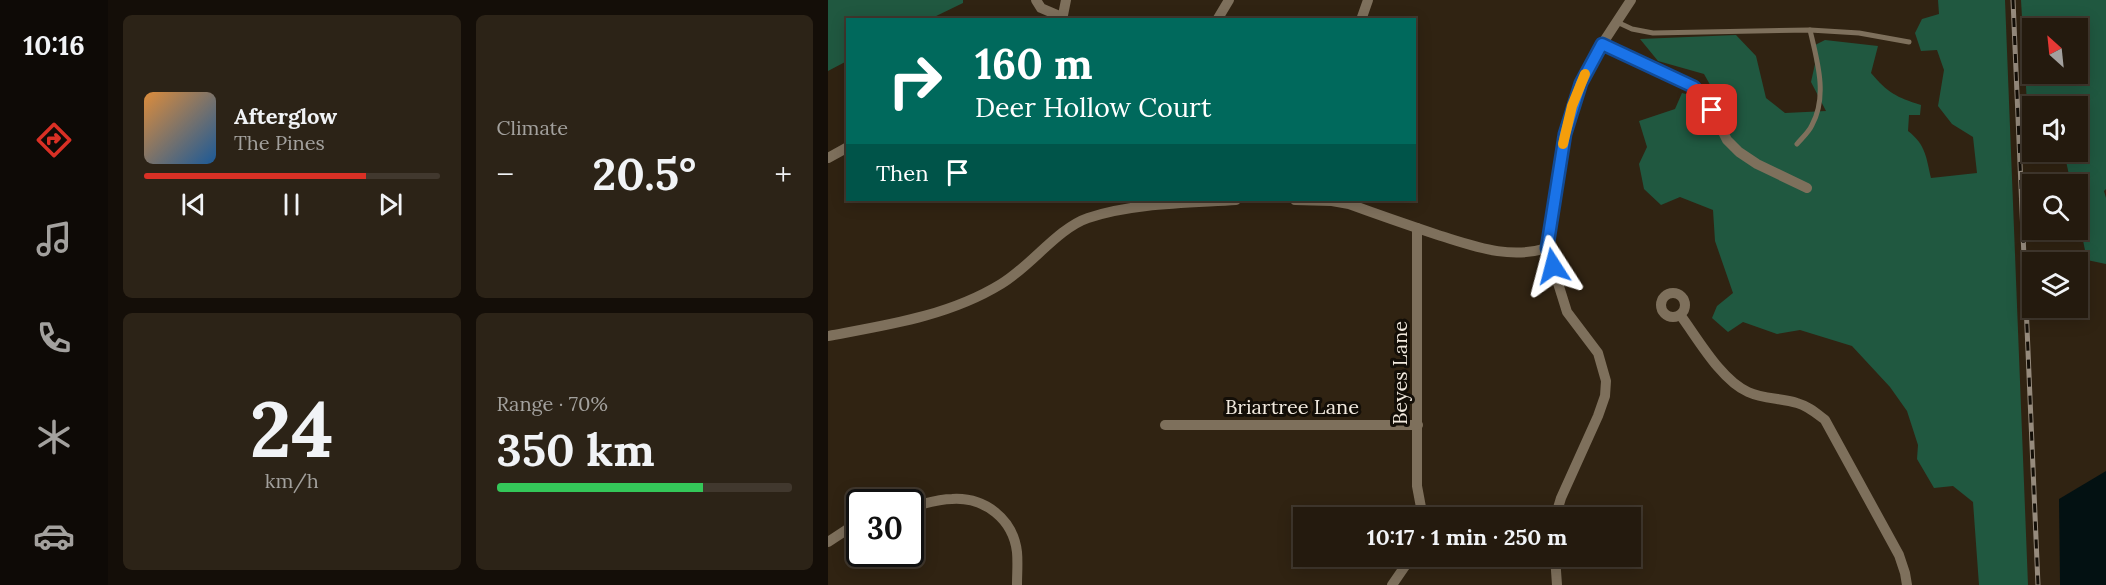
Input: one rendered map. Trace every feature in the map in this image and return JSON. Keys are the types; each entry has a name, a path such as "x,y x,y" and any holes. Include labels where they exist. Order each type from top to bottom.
{"street":[{"path":"1036,0 1041,8 1062,18 1066,0"},
{"path":"1218,18 1228,0"},
{"path":"1362,18 1368,0"},
{"path":"1558,507 1598,416 1605,396 1606,381 1598,353 1568,312 1547,248 1565,134 1572,106 1591,61 1631,0"},
{"path":"1602,44 1694,87 1712,110 1727,140 1738,152 1757,164 1807,188"},
{"path":"828,158 846,148"},
{"path":"828,336 908,322 978,297 1003,283 1067,229 1085,219 1120,209 1223,201"},
{"path":"1318,201 1340,202 1486,250 1535,252 1547,248"},
{"name":"Beyes Lane","path":"1417,228 1417,486 1421,507"},
{"path":"1681,316 1726,377 1740,388 1757,396 1799,403 1812,409 1825,420 1899,555 1906,585"},
{"name":"Briartree Lane","path":"1165,425 1418,425"},
{"path":"924,504 951,499 980,502 1003,518 1015,540 1017,585"},
{"path":"828,542 846,530"},
{"path":"1392,585 1404,567"},
{"path":"1556,567 1557,585"}],"lane":[{"path":"1616,22 1653,33 1810,30 1859,33 1909,42"},
{"path":"1797,144 1812,126 1818,104 1819,64 1810,30"}],"green space":[{"path":"828,0 963,0 963,3 932,18 846,18 846,62 828,71"},
{"path":"1938,0 2005,0 2028,585 1979,585 1973,502 1953,486 1934,488 1917,459 1918,445 1907,411 1890,387 1852,346 1800,330 1777,334 1743,322 1728,332 1712,318 1717,306 1733,293 1715,241 1713,210 1680,197 1661,205 1644,189 1639,164 1647,147 1639,121 1675,109 1682,93 1694,96 1709,117 1713,90 1704,74 1658,61 1640,39 1736,35 1756,56 1766,98 1785,113 1826,111 1811,82 1815,64 1813,46 1825,40 1878,46 1871,73 1893,94 1921,105 1920,115 1909,115 1908,131 1922,146 1931,178 1977,173 1973,137 1952,124 1938,106 1944,70 1937,50 1921,51 1915,33 1922,19 1939,14"},
{"path":"2021,0 2106,0 2106,189 2104,191 2106,198 2106,264 2088,260 2088,252 2085,252 2083,240 2088,240 2088,174 2069,174 2066,162 2088,162 2088,96 2027,96 2026,84 2088,84 2088,18 2022,18"}],"shaded area":[{"path":"2106,471 2106,585 2060,585 2059,499"}],"railway":[{"path":"2013,0 2038,585"}],"slow traffic":[{"path":"1563,144 1572,106 1585,74"}],"route":[{"path":"1553,266 1547,248 1565,134 1581,83 1602,44 1694,87 1712,110"}]}
